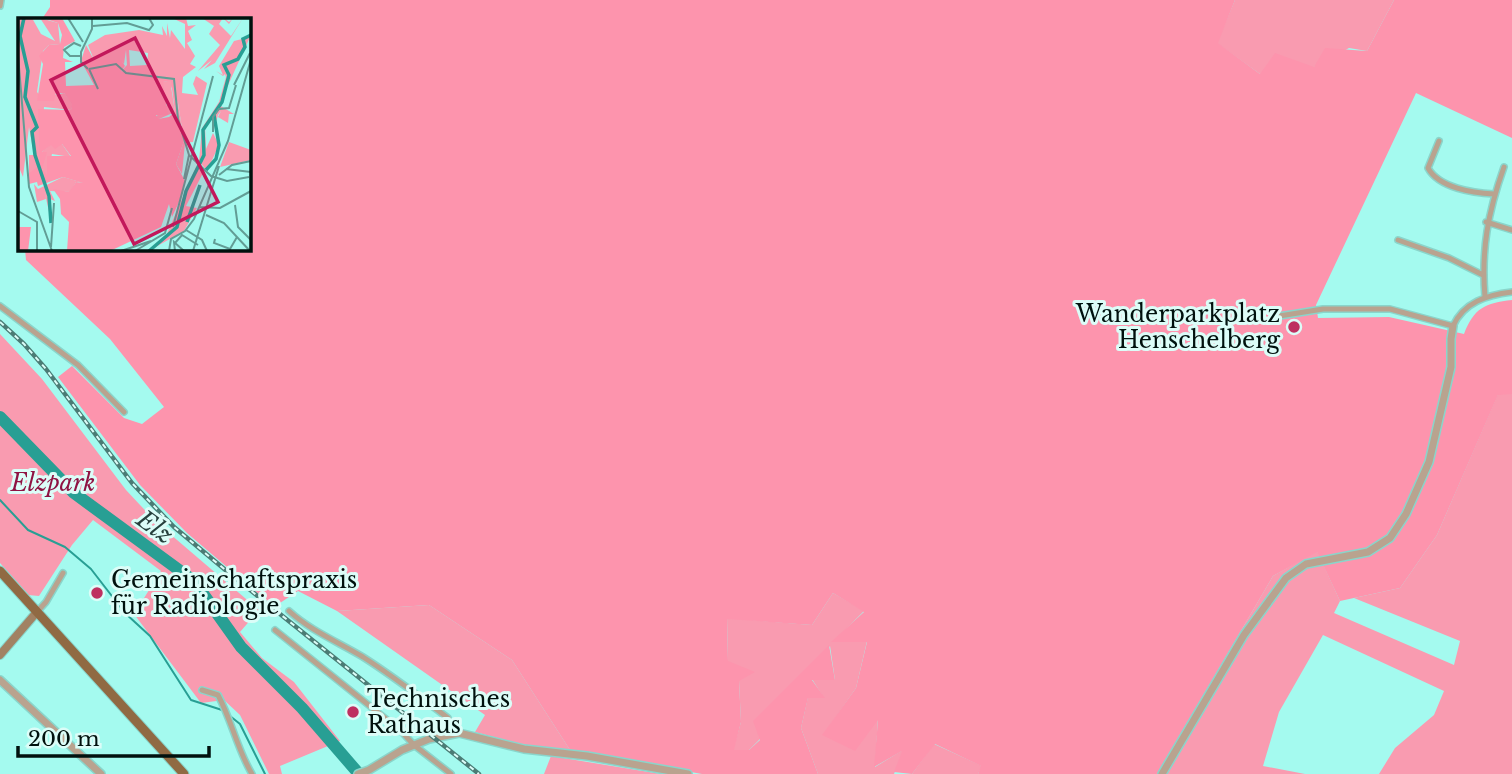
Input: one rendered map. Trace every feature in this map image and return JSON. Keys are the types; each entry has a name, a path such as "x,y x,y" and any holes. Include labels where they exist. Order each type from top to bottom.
{"main road":[{"path":"0,570 184,774"},
{"path":"0,655 36,613"}],"street":[{"path":"0,6 1,0"},
{"path":"1439,141 1428,168 1432,176 1462,190 1494,194"},
{"path":"1485,297 1483,275 1486,222 1504,167"},
{"path":"1486,222 1512,230"},
{"path":"1398,240 1449,258 1483,275"},
{"path":"1162,774 1244,635 1286,578 1306,564 1368,552 1390,538 1406,514 1429,462 1451,367 1453,326 1463,311 1485,297 1512,292"},
{"path":"0,306 78,365 124,412"},
{"path":"1273,317 1323,309 1390,309 1453,326"},
{"path":"36,613 46,602 63,573"},
{"path":"289,611 304,624 362,656 448,718 449,734"},
{"path":"275,630 451,774"},
{"path":"0,680 101,774"},
{"path":"202,690 218,695 243,759 252,774"},
{"path":"358,774 414,745 449,734 468,734 524,749 587,756 688,774"}],"green space":[{"path":"1235,0 1394,0 1367,51 1349,48 1314,67 1260,74 1217,43"},
{"name":"Elzpark","path":"0,334 42,379 126,490 156,522 259,610 240,632 262,658 294,682 340,741 280,766 282,774 269,774 240,715 224,700 201,703 134,614 161,571 93,520 72,545 39,596 28,595 0,563"},
{"path":"1498,394 1512,394 1512,774 1379,774 1395,748 1434,715 1444,691 1323,635 1279,712 1263,766 1305,774 1157,774 1273,576 1317,551 1340,601 1334,613 1454,665 1460,641 1354,598 1400,588 1437,535"},
{"path":"833,593 864,611 833,642 867,641 856,688 823,735 878,718 875,767 903,750 894,774 818,774 801,728 808,697 824,698 812,679 835,680 830,646 760,739 749,750 733,750 741,722 739,681 728,662 727,618 812,625"},
{"path":"429,605 512,660 570,750 524,745 475,732 485,715 337,611"},
{"path":"934,744 982,766 978,774 912,774"},
{"path":"551,756 661,774 544,774"}],"shaded area":[{"path":"50,0 1235,0 1218,43 1260,74 1275,53 1314,67 1325,48 1367,51 1394,0 1512,0 1512,138 1416,93 1316,305 1318,318 1389,317 1464,334 1472,318 1482,308 1512,300 1512,394 1498,395 1437,535 1400,588 1340,601 1317,552 1273,576 1157,774 978,774 981,766 935,744 912,774 894,772 902,751 874,767 878,720 855,751 822,735 856,688 867,642 831,642 864,612 833,593 812,625 727,619 728,661 755,672 739,681 741,722 734,750 749,750 760,740 753,721 829,645 835,680 812,680 825,698 808,698 801,728 818,774 702,774 570,750 512,660 429,605 337,611 298,591 274,607 187,533 140,485 58,377 72,366 124,418 142,424 164,407 110,339 26,260 25,250 250,250 250,18 43,18 50,7"}],"waterway":[{"name":"Elz","path":"0,417 74,493 194,581 241,647 302,708 359,774"},
{"path":"0,500 28,530 65,547 91,569 125,613 150,636 191,700 222,710"},
{"path":"230,716 240,724 265,774"}],"railway":[{"path":"0,322 46,369 132,483 174,527 479,774"}],"place":[{"name":"Wanderparkplatz Henschelberg","path":"1294,327"},
{"name":"Gemeinschaftspraxis für Radiologie","path":"97,593"},
{"name":"Technisches Rathaus","path":"353,712"}]}
